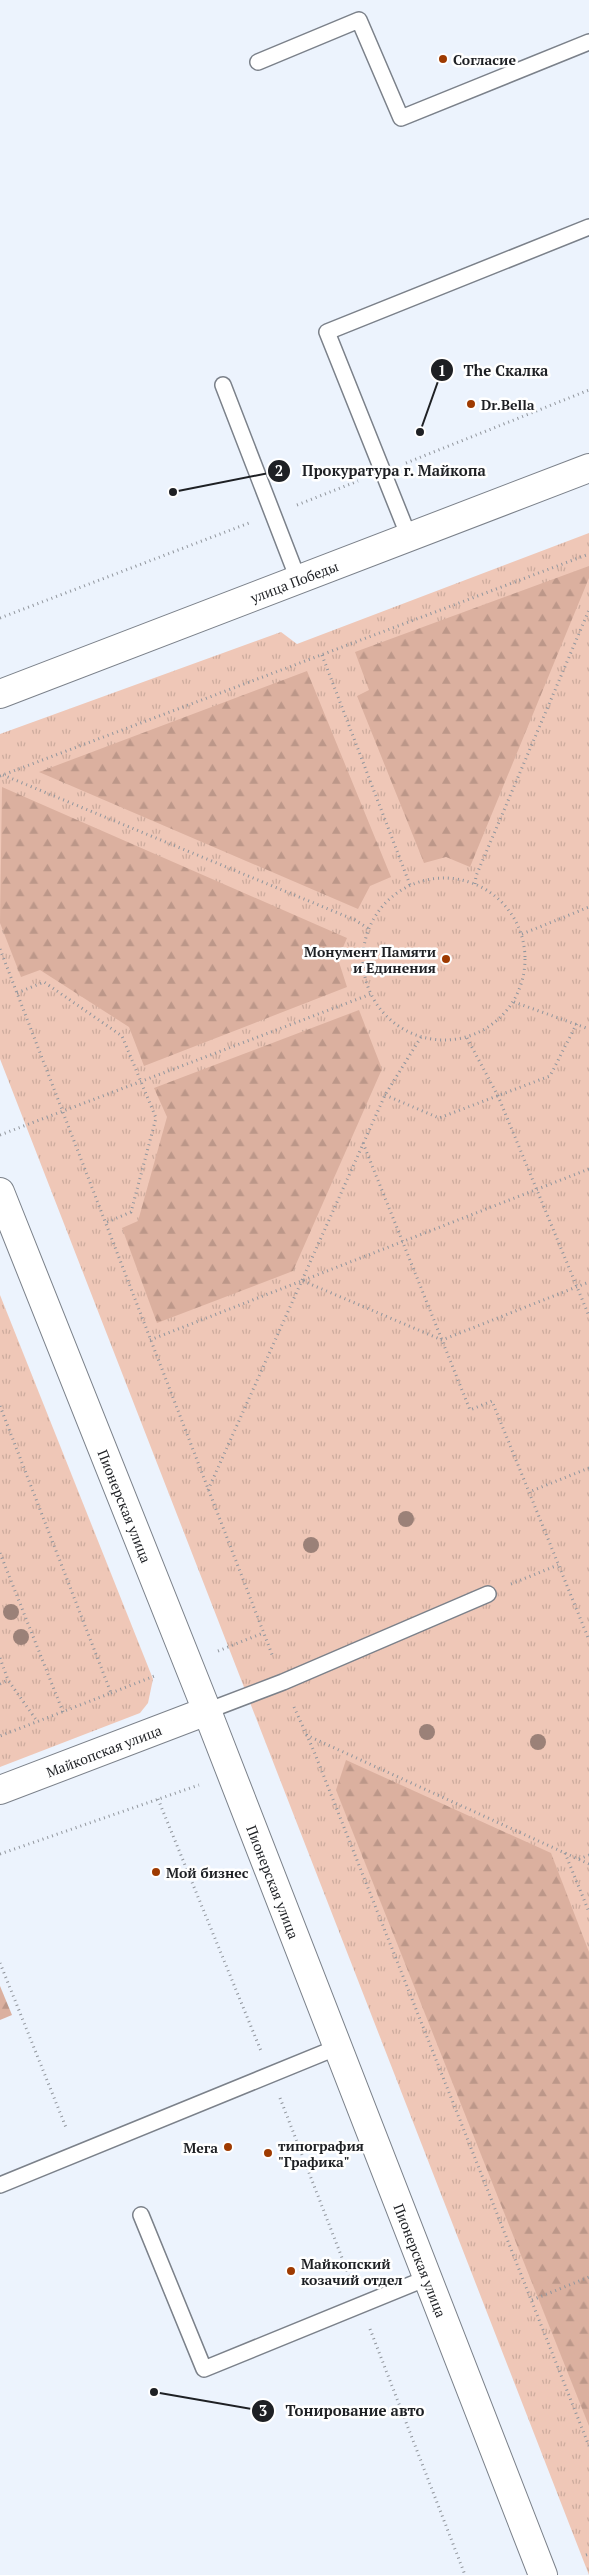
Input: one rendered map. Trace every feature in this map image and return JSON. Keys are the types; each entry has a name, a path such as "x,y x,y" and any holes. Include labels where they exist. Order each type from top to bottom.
{"main road":[{"name":"улица Победы","path":"0,694 589,468"},
{"name":"Пионерская улица","path":"0,1192 207,1711 544,2575"},
{"name":"Майкопская улица","path":"0,1790 207,1711"}],"lane":[{"path":"258,62 359,20 401,118 589,42"},
{"path":"409,536 327,332 589,227"},
{"path":"223,385 298,579"},
{"path":"207,1711 283,1682 488,1594"},
{"path":"0,2185 338,2047"},
{"path":"141,2215 204,2369 427,2278"}],"path":[{"path":"2,775 589,554"},
{"path":"475,884 476,876 589,610"},
{"path":"322,654 410,885"},
{"path":"2,775 355,920 369,929"},
{"path":"454,878 475,884 496,896 512,914 522,934 526,959 522,982 514,1002 501,1018 485,1029 467,1038 444,1040 421,1037 403,1029 382,1014 371,994 365,978 363,953 369,929 379,911 388,901 410,885 432,879 454,878"},
{"path":"522,934 589,907"},
{"path":"17,993 44,982 122,1036 156,1118 131,1212 106,1223"},
{"path":"0,1135 371,994"},
{"path":"514,1002 589,1029"},
{"path":"385,1095 439,1118 550,1076 577,1024"},
{"path":"208,1490 385,1095 421,1037"},
{"path":"467,1038 498,1096 589,1316"},
{"path":"363,1143 470,1410 492,1401 589,1640"},
{"path":"150,1340 589,1169"},
{"path":"302,1281 442,1340 589,1282"},
{"path":"0,1406 111,1693 0,1736"},
{"path":"529,1492 589,1468"},
{"path":"0,1553 63,1712"},
{"path":"488,1594 558,1565"},
{"path":"0,1658 8,1680 37,1722"},
{"path":"0,1684 8,1680"},
{"path":"306,1734 589,1864"},
{"path":"0,1854 199,1785"},
{"path":"158,1800 271,2074 465,2575"},
{"path":"565,1853 589,1912"},
{"path":"578,1859 589,1855"},
{"path":"0,1962 76,2153"},
{"path":"531,2300 589,2277"}],"green space":[{"path":"589,533 589,2575 0,1059 0,734 281,632 297,644"},
{"path":"589,566 589,578 470,867 446,857 424,863 357,696 369,690 355,652"},
{"path":"307,671 391,877 370,886 358,909 39,772"},
{"path":"2,787 347,938 338,959 347,987 144,1066 129,1027 40,970 21,977 0,923"},
{"path":"359,1010 382,1069 293,1271 157,1323 122,1228 138,1221 167,1117 154,1088"},
{"path":"0,1295 153,1679 148,1703 140,1713 0,1767"},
{"path":"346,1760 551,1853 589,1952 589,2426 336,1790"},
{"path":"0,1986 12,2015 0,2020"}],"place":[{"name":"Согласие","path":"443,59"},
{"name":"Dr.Bella","path":"471,404"},
{"name":"The Скалка","path":"420,432"},
{"name":"Прокуратура г. Майкопа","path":"173,492"},
{"name":"Монумент Памяти и Единения","path":"446,959"},
{"name":"Мой бизнес","path":"156,1872"},
{"name":"Мега","path":"228,2147"},
{"name":"типография \"Графика\"","path":"268,2153"},
{"name":"Майкопский козачий отдел","path":"291,2271"},
{"name":"Тонирование авто","path":"154,2392"}]}
